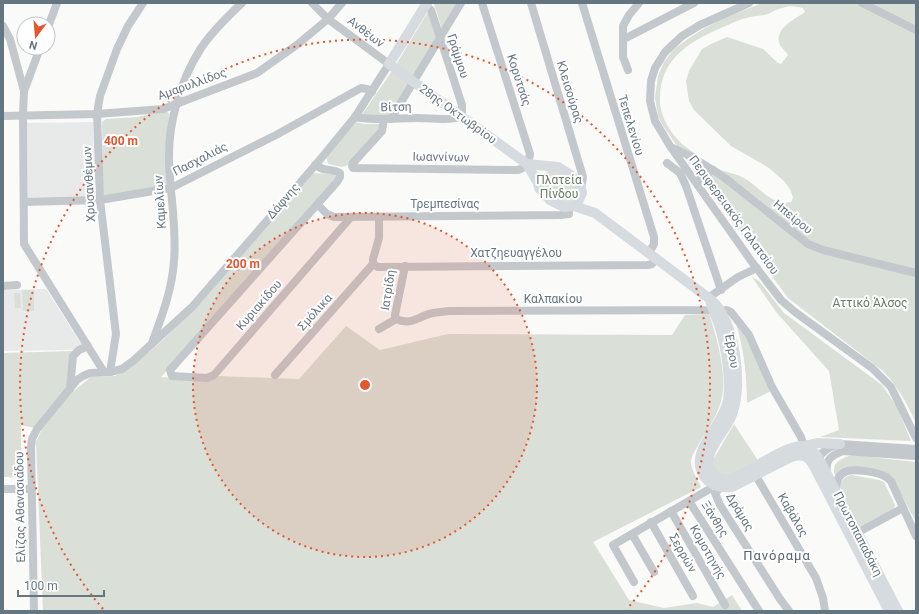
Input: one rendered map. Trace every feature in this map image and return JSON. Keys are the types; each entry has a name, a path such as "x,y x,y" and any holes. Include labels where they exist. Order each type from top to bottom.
{"main road":[{"name":"Δάφνης","path":"388,64 426,4"},
{"name":"28ης Οκτωβρίου","path":"388,64 527,164 542,192 550,200 559,206 572,206 595,213 713,302"},
{"name":"28ης Οκτωβρίου","path":"527,164 558,167 571,174 579,184 581,191 595,213"},
{"path":"538,183 541,173 548,167"},
{"path":"572,206 579,201 581,191"},
{"name":"Έβρου","path":"713,302 728,326 732,344 737,392 736,402 731,418 709,456 711,472 720,479 731,479 797,446 817,443 840,444"},
{"name":"Έβρου","path":"713,302 723,337 729,392 726,407 722,416 700,457 701,470 713,488"},
{"path":"804,446 813,451 816,461"},
{"path":"713,488 729,488 737,486 791,457 798,455 805,455 816,461"},
{"name":"Πρωτοπαπαδάκη","path":"816,461 828,475 854,535 898,611"},
{"name":"Πρωτοπαπαδάκη","path":"816,461 854,535 889,611"}],"street":[{"path":"52,16 57,3"},
{"name":"Χρυσανθέμων","path":"107,372 116,334 100,200 97,114 102,90 116,49 128,26 143,3"},
{"name":"Καμελίων","path":"150,346 171,288 174,261 173,208 169,145 171,125 176,104 189,71 201,48 224,20 242,3"},
{"name":"Ανθέων","path":"312,3 328,19 388,64"},
{"name":"Αμαρυλλίδος","path":"3,116 97,114 163,109 257,72 298,44 328,19 342,3"},
{"path":"387,119 414,82 461,3"},
{"name":"Κορυτσάς","path":"482,3 530,154 527,164"},
{"name":"Κλεισούρας","path":"531,3 583,177 581,191"},
{"path":"628,70 623,57 624,39 622,32 623,26 629,15 639,3"},
{"path":"624,39 694,3"},
{"name":"Περιφερειακός Γαλατσίου","path":"749,3 700,25 682,36 670,46 660,59 651,81 650,101 655,121 670,146 781,300 882,376 891,387 916,438"},
{"path":"862,3 916,30"},
{"name":"Γράμμου","path":"426,4 431,10 462,105 462,117"},
{"name":"Τεπελενίου","path":"584,4 654,237 654,244 649,253"},
{"path":"3,26 10,39 24,91 24,244 88,346 107,372"},
{"path":"24,91 37,56"},
{"name":"Δάφνης","path":"107,372 122,369 133,361 192,306 355,117 372,92 388,64"},
{"name":"Πασχαλιάς","path":"24,202 100,200 171,188 276,135 362,88 372,92"},
{"name":"Βίτση","path":"355,117 365,119 452,119 462,117"},
{"name":"Ιωαννίνων","path":"387,119 382,131 353,163 353,168 518,170 522,169 527,164"},
{"name":"Ηπείρου","path":"670,146 713,170 753,200 801,240 813,247 916,273"},
{"path":"667,163 680,174 686,186 721,290"},
{"path":"315,165 324,170 336,171 341,174 338,182 318,205 334,217 337,234"},
{"path":"697,183 701,176 713,170"},
{"name":"Κυριακίδου","path":"318,205 170,370 172,376 207,378 214,375 351,217"},
{"name":"Τρεμπεσίνας","path":"334,217 561,215 569,214 572,206"},
{"path":"373,264 379,238 379,217"},
{"name":"Χατζηευαγγέλου","path":"373,264 378,267 648,265 652,264 657,259"},
{"name":"Σμόλικα","path":"275,375 373,264"},
{"path":"755,265 721,290 713,302 731,312 749,335 772,387 804,446"},
{"name":"Ιατρίδη","path":"396,319 395,315 405,266"},
{"path":"3,286 18,285"},
{"name":"Καλπακίου","path":"396,319 403,322 411,321 431,313 449,311 710,310 713,302"},
{"path":"379,328 396,319"},
{"path":"159,323 166,331"},
{"path":"70,389 74,356 78,350 88,346"},
{"name":"Ελίζας Αθανασιάδου","path":"34,611 31,489 32,439 37,429 70,389 83,376 90,373 107,372"},
{"path":"816,461 830,447 840,444 916,449"},
{"path":"828,475 826,467 829,459 834,454 843,451 916,456"},
{"path":"836,491 836,484 844,472 849,470 879,474 886,477 890,481 916,536"},
{"name":"Καβάλας","path":"756,476 816,578 823,598 825,611"},
{"path":"634,582 613,545 713,488"},
{"name":"Δράμας","path":"713,488 720,505 789,611"},
{"path":"3,489 31,489"},
{"name":"Ξάνθης","path":"690,501 759,611"},
{"path":"854,535 903,508"},
{"name":"Κομοτηνής","path":"671,511 724,605"},
{"name":"Σερρών","path":"652,522 693,596"},
{"path":"632,534 654,572"}],"shaded area":[{"path":"93,122 95,198 28,199 27,123"},
{"path":"46,289 82,345 74,350 3,351 3,290"}],"green space":[{"path":"459,3 442,29 434,4"},
{"name":"Αττικό Άλσος","path":"762,3 916,3 916,423 902,396 883,371 788,298 686,159 658,116 655,98 658,76 664,62 674,49 688,39 703,29 727,17","holes":["791,6 803,8 805,12 786,25 780,34 780,45 788,55 781,64 763,49 727,37 702,49 689,71 686,81 689,101 694,110 731,146 769,168 785,182 791,191 793,198 791,202 784,203 772,199 744,178 717,168 681,143 663,117 660,104 661,84 665,72 679,53 709,33 731,23 746,18 766,15 775,10"]},
{"path":"428,12 437,37 412,79 395,66"},
{"path":"392,71 410,84 389,117 366,117 363,113"},
{"path":"165,111 169,113 167,184 137,191 107,196 103,195 102,122 106,119 137,117"},
{"path":"356,122 363,124 380,124 379,128 364,149 351,163 342,167 328,164 326,156"},
{"name":"Πλατεία Πίνδου","path":"550,170 558,170 577,186 576,201 560,204 540,183 543,174"},
{"path":"312,173 334,174 336,177 161,377 208,380 216,376 299,379 346,326 380,350 448,334 672,335 685,315 709,314 721,357 723,391 717,412 691,459 692,468 701,487 593,542 629,600 664,608 697,603 713,607 732,595 742,611 43,611 36,442 42,429 70,394 91,377 115,376 129,369 164,339 191,311"},
{"path":"752,277 759,281 784,313 882,385 897,407 911,441 820,437 839,430 829,371 776,312"},
{"path":"22,290 34,290 34,311 23,311"},
{"path":"14,293 20,293 21,308 15,308"},
{"path":"736,324 744,333 771,391 747,403 744,363"},
{"path":"73,351 69,387 34,428 21,425 21,477 3,477 3,353"},
{"path":"734,424 759,462 735,475 722,476 714,470 713,460"},
{"path":"853,455 916,462 916,522 892,477 853,468 836,478 834,468 837,462"},
{"path":"852,475 884,482 895,505 894,509 857,528 840,487 841,482 847,476"}],"district":[{"name":"Πανόραμα","path":"777,555"}]}
